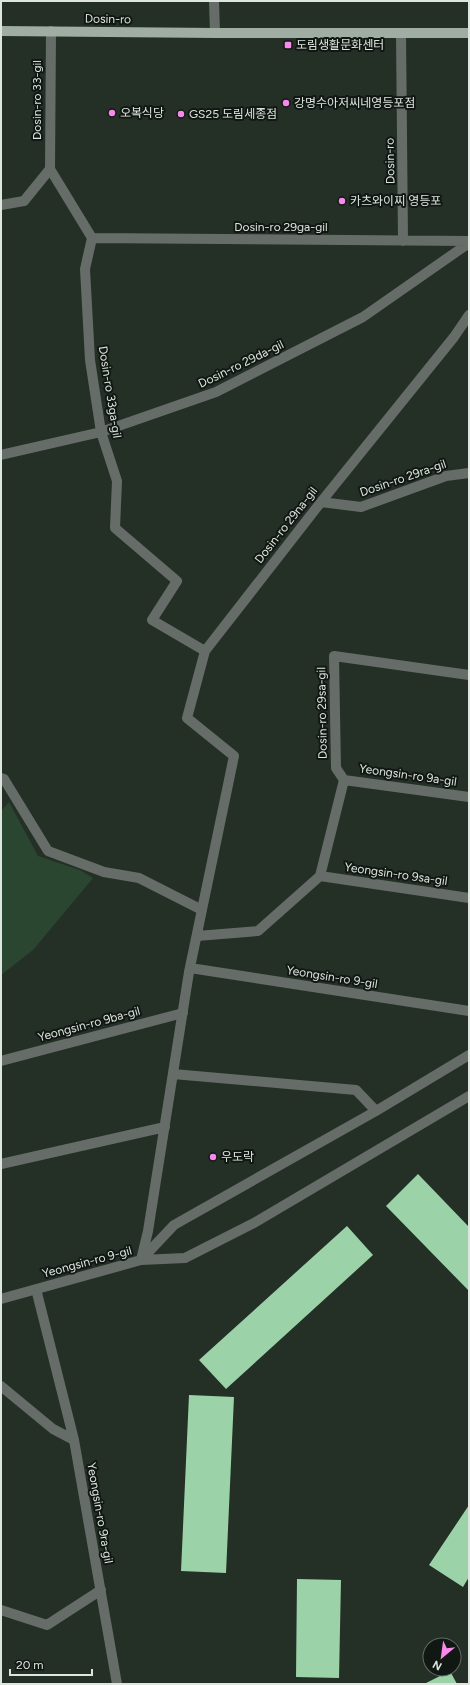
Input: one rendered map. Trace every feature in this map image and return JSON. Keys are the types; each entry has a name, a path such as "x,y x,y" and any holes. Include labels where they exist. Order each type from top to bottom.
{"main road":[{"name":"Dosin-ro","path":"1,31 469,33"}],"street":[{"path":"214,1 215,33"},
{"name":"Dosin-ro 33-gil","path":"50,169 51,31"},
{"name":"Dosin-ro","path":"401,33 403,241"},
{"path":"1,205 24,201 50,169 92,238"},
{"name":"Dosin-ro 29ga-gil","path":"92,238 469,242"},
{"name":"Dosin-ro 33ga-gil","path":"92,238 85,270 90,360 101,432 117,480 115,528 177,581 152,620 205,652"},
{"name":"Dosin-ro 29da-gil","path":"1,456 101,432 216,392 363,317 469,242"},
{"name":"Dosin-ro 29na-gil","path":"202,910 234,756 188,718 205,652 321,502 454,337 469,315"},
{"name":"Dosin-ro 29ra-gil","path":"321,502 361,507 446,476 469,472"},
{"name":"Dosin-ro 29sa-gil","path":"344,780 336,768 334,656 469,675"},
{"path":"1,778 4,779 48,851 104,872 139,878 202,910 190,968 148,1231 141,1260 185,1258 240,1230 469,1096"},
{"path":"197,936 258,931 320,876 344,780"},
{"name":"Yeongsin-ro 9a-gil","path":"344,780 469,797"},
{"name":"Yeongsin-ro 9sa-gil","path":"320,876 469,898"},
{"name":"Yeongsin-ro 9-gil","path":"190,968 469,1011"},
{"name":"Yeongsin-ro 9ba-gil","path":"1,1061 183,1013"},
{"name":"Yeongsin-ro 9-gil","path":"1,1299 141,1260 174,1224 376,1111 469,1055"},
{"path":"173,1074 356,1090 376,1111"},
{"path":"1,1164 164,1127"},
{"name":"Yeongsin-ro 9ra-gil","path":"36,1289 74,1440 117,1684"},
{"path":"1,1386 53,1429 74,1440"},
{"path":"1,1610 47,1625 101,1590"}],"green space":[{"path":"9,802 38,856 80,870 93,878 33,950 1,975 1,811"}],"building":[{"path":"418,1174 469,1227 469,1291 386,1206"},
{"path":"347,1226 373,1255 226,1389 199,1360"},
{"path":"189,1395 234,1397 226,1573 181,1571"},
{"path":"469,1505 469,1577 463,1587 429,1565"},
{"path":"297,1579 341,1580 339,1678 296,1677"},
{"path":"438,1677 453,1677 457,1684 424,1684"}],"place":[{"name":"도림생활문화센터","path":"288,45"},
{"name":"강명수아저씨네영등포점","path":"286,103"},
{"name":"오복식당","path":"112,113"},
{"name":"GS25 도림세종점","path":"181,114"},
{"name":"카츠와이찌 영등포","path":"342,201"},
{"name":"우도락","path":"213,1157"}]}
